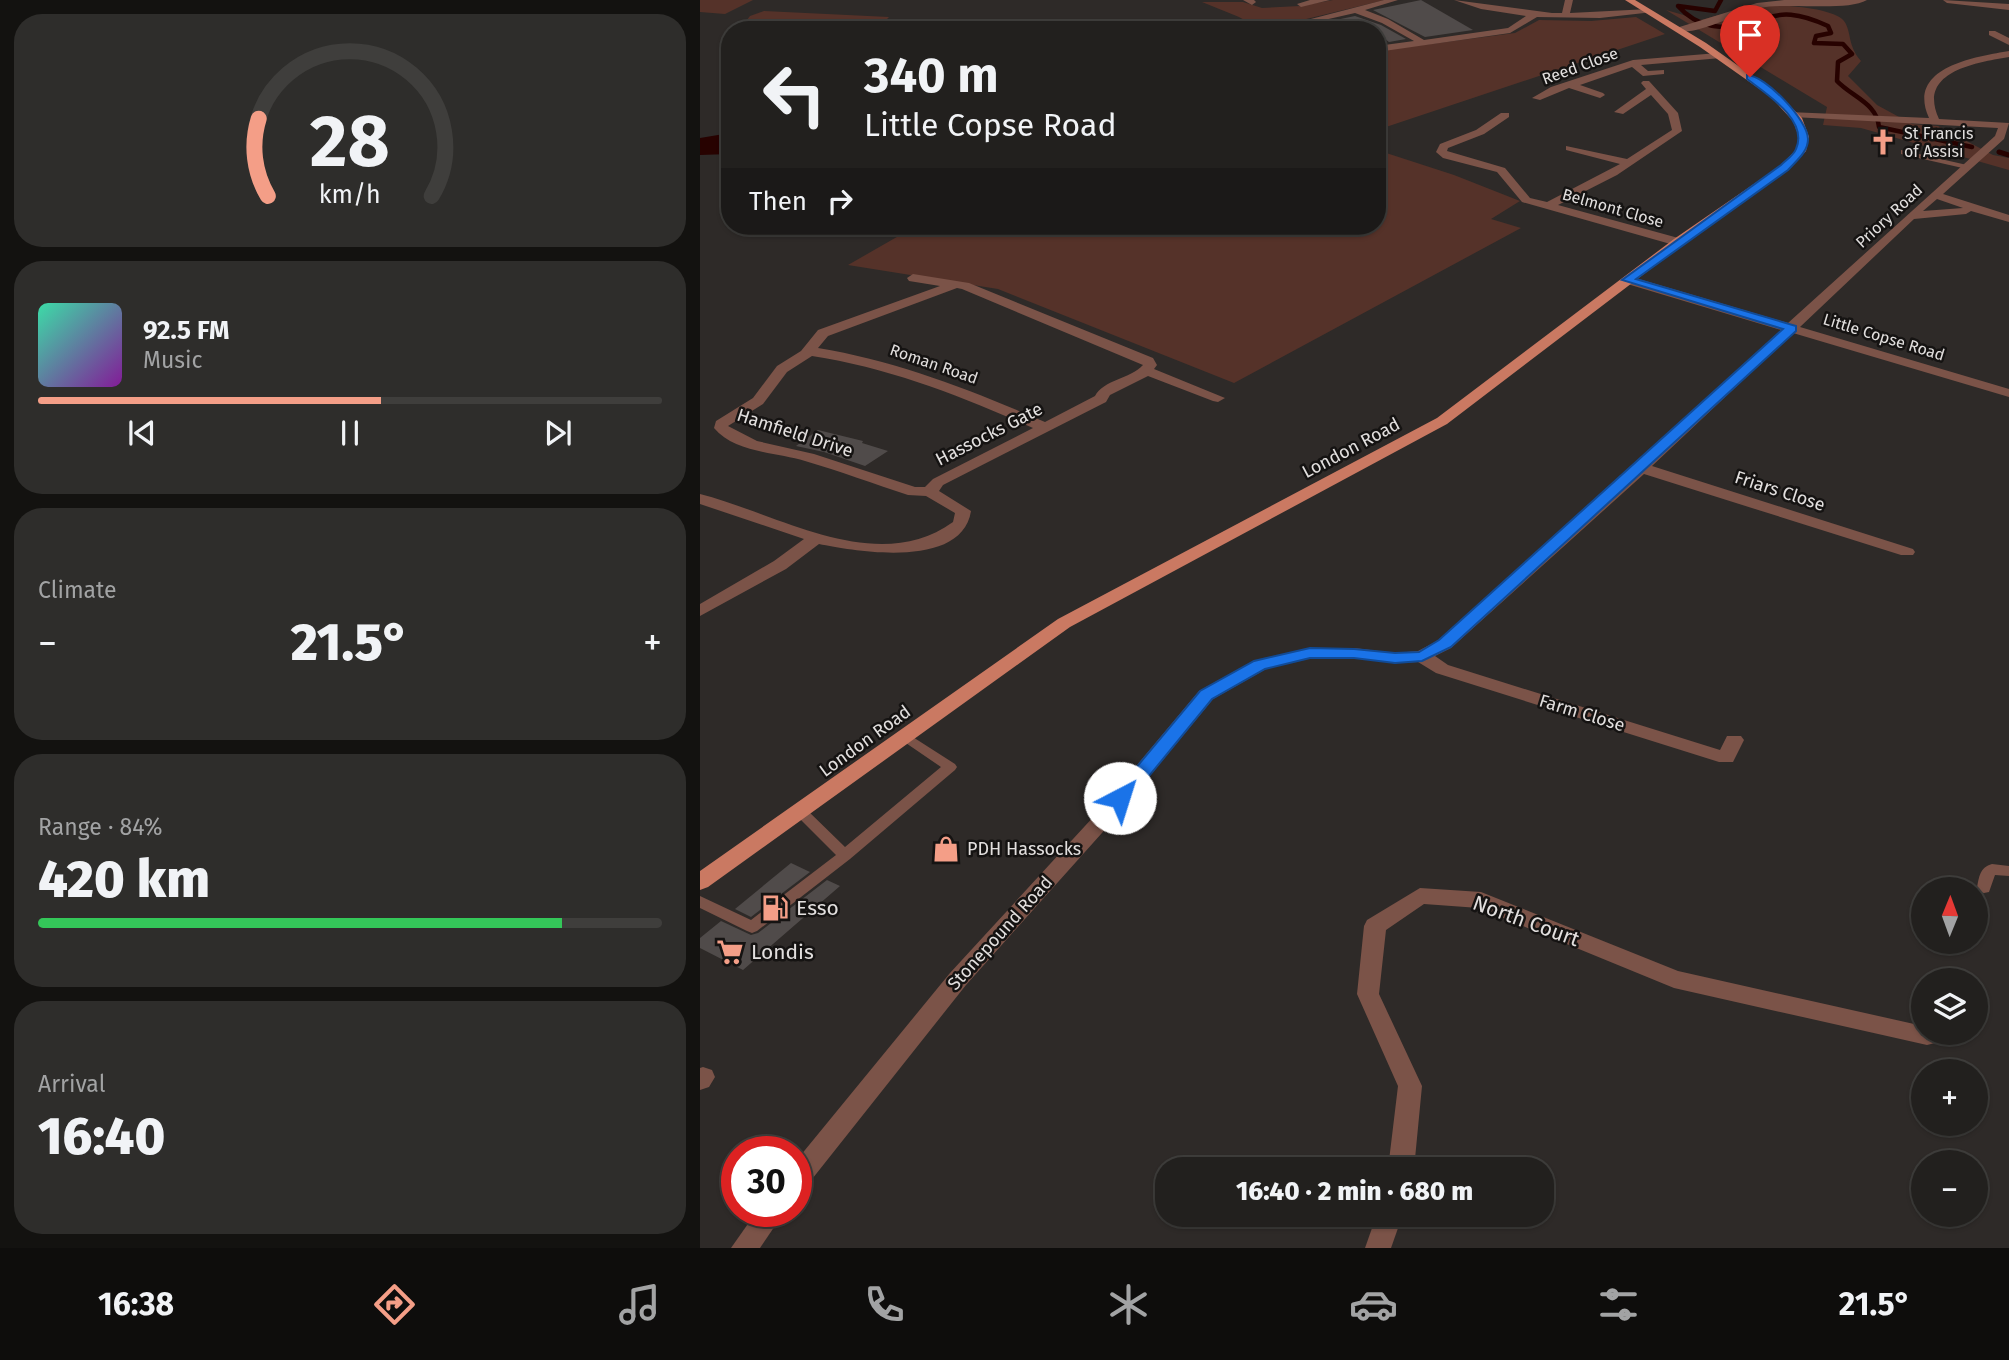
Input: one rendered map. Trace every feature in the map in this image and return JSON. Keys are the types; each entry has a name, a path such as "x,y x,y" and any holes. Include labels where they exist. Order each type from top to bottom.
{"main road":[{"path":"1629,0 1718,55 1774,95 1793,114"},
{"name":"London Road","path":"700,882 1064,623 1442,421 1678,242 1784,167 1801,151 1804,137 1793,114"}],"street":[{"path":"1301,4 1326,0"},
{"path":"1311,20 1394,0"},
{"path":"1458,0 1535,15 1564,17 1649,12"},
{"path":"1564,17 1569,0"},
{"path":"1677,29 1702,26 1760,5 1826,4 1863,0"},
{"path":"1947,0 2009,7"},
{"path":"1356,10 1385,21"},
{"path":"1386,48 1510,30 1535,15"},
{"path":"1386,22 1423,43"},
{"path":"1992,33 2009,42"},
{"path":"1935,121 1926,100 1928,89 1938,77 1967,64 2009,54"},
{"name":"Reed Close","path":"1537,98 1554,89 1570,86 1633,63 1718,55"},
{"name":"Reed Close","path":"1633,63 1646,74 1661,72"},
{"path":"1570,86 1600,95"},
{"name":"Belmont Close","path":"1548,206 1629,163 1677,131 1673,113 1649,87 1619,112"},
{"path":"1793,114 2007,126"},
{"path":"1505,115 1480,132 1444,146 1441,152 1500,170 1526,200 1548,206"},
{"name":"Priory Road","path":"1792,328 2000,137 2007,126"},
{"path":"1570,148 1629,163"},
{"path":"1935,195 2009,219"},
{"name":"Belmont Close","path":"1548,206 1678,242"},
{"path":"1911,216 1945,211 1980,211"},
{"path":"913,278 957,284 1148,361 1148,371 1217,398"},
{"name":"Little Copse Road","path":"1628,280 2009,393"},
{"name":"Hamfield Drive","path":"930,491 914,492 807,457 754,444 729,435 721,424 758,401 782,369 809,351 823,333 957,284"},
{"name":"Stonepound Road","path":"812,1160 958,979 1103,819 1206,695 1260,665 1310,653 1354,653 1395,658 1422,656 1445,644 1792,328"},
{"name":"Roman Road","path":"809,351 875,362 965,392 1044,427"},
{"name":"Hassocks Gate","path":"816,538 874,551 902,551 931,544 950,534 961,524 963,511 946,499 933,495 930,491 938,482 1101,399 1104,391 1148,371"},
{"name":"Friars Close","path":"1641,468 1907,552"},
{"path":"700,499 723,504 777,527 816,538"},
{"path":"700,611 780,565 816,538"},
{"name":"Farm Close","path":"1422,656 1442,669 1726,758 1734,740"},
{"name":"North Court","path":"1402,1157 1410,1086 1368,994 1375,926 1420,895 1481,900 1674,979 1911,1033"},
{"path":"744,1248 760,1227"},
{"path":"1378,1248 1385,1227"}],"lane":[{"path":"1904,152 1967,167"},
{"path":"700,901 752,927 845,855 950,767 905,736"},
{"path":"800,811 845,855"},
{"path":"1986,877 1992,869 2009,871"}],"shaded area":[{"path":"700,0 753,0 725,14 700,12"},
{"path":"1333,0 1385,0 1298,21 1246,21 1202,2 1243,2 1262,8 1300,6"},
{"path":"1759,4 1804,8 1838,16 1844,21 1854,50 1861,61 1848,76 1877,105 1912,124 1938,126 1993,155 2009,158 2009,170 1861,128 1823,125 1827,107 1666,10 1701,20"},
{"path":"764,11 889,17 885,21 746,21 750,16"},
{"path":"1636,17 1665,34 1386,127 1386,50 1515,33 1539,20 1591,21"},
{"path":"721,134 721,154 700,155 700,138"},
{"path":"1386,153 1454,175 1520,201 1491,219 1521,228 1234,383 998,289 848,265 900,235 1386,235"}],"building":[{"path":"1421,0 1473,30 1425,37 1373,10"},
{"path":"1355,16 1369,21 1331,21"},
{"path":"1386,28 1406,39 1389,42 1386,40"},
{"path":"818,430 863,441 862,443 888,451 865,466 796,446"},
{"path":"791,863 810,872 751,917 735,909"},
{"path":"827,880 840,886 743,970 700,948 700,938 721,921 751,935 758,933"}],"waterway":[{"path":"1721,0 1715,11 1678,6 1695,20 1714,26 1756,26 1773,16 1782,15 1800,16 1828,26 1831,33 1816,36 1814,43 1843,44 1852,54 1838,62 1837,81 1869,106 1879,127 1972,147"},
{"path":"1999,152 2009,155"}],"place":[{"name":"St Francis of Assisi","path":"1883,142"},
{"name":"PDH Hassocks","path":"946,849"},
{"name":"Esso","path":"775,908"},
{"name":"Londis","path":"730,952"}],"route":[{"path":"1120,798 1206,695 1260,665 1310,653 1354,653 1395,658 1422,656 1445,644 1792,328 1628,280 1784,167 1801,151 1804,137 1798,120 1774,95 1750,77"}]}
